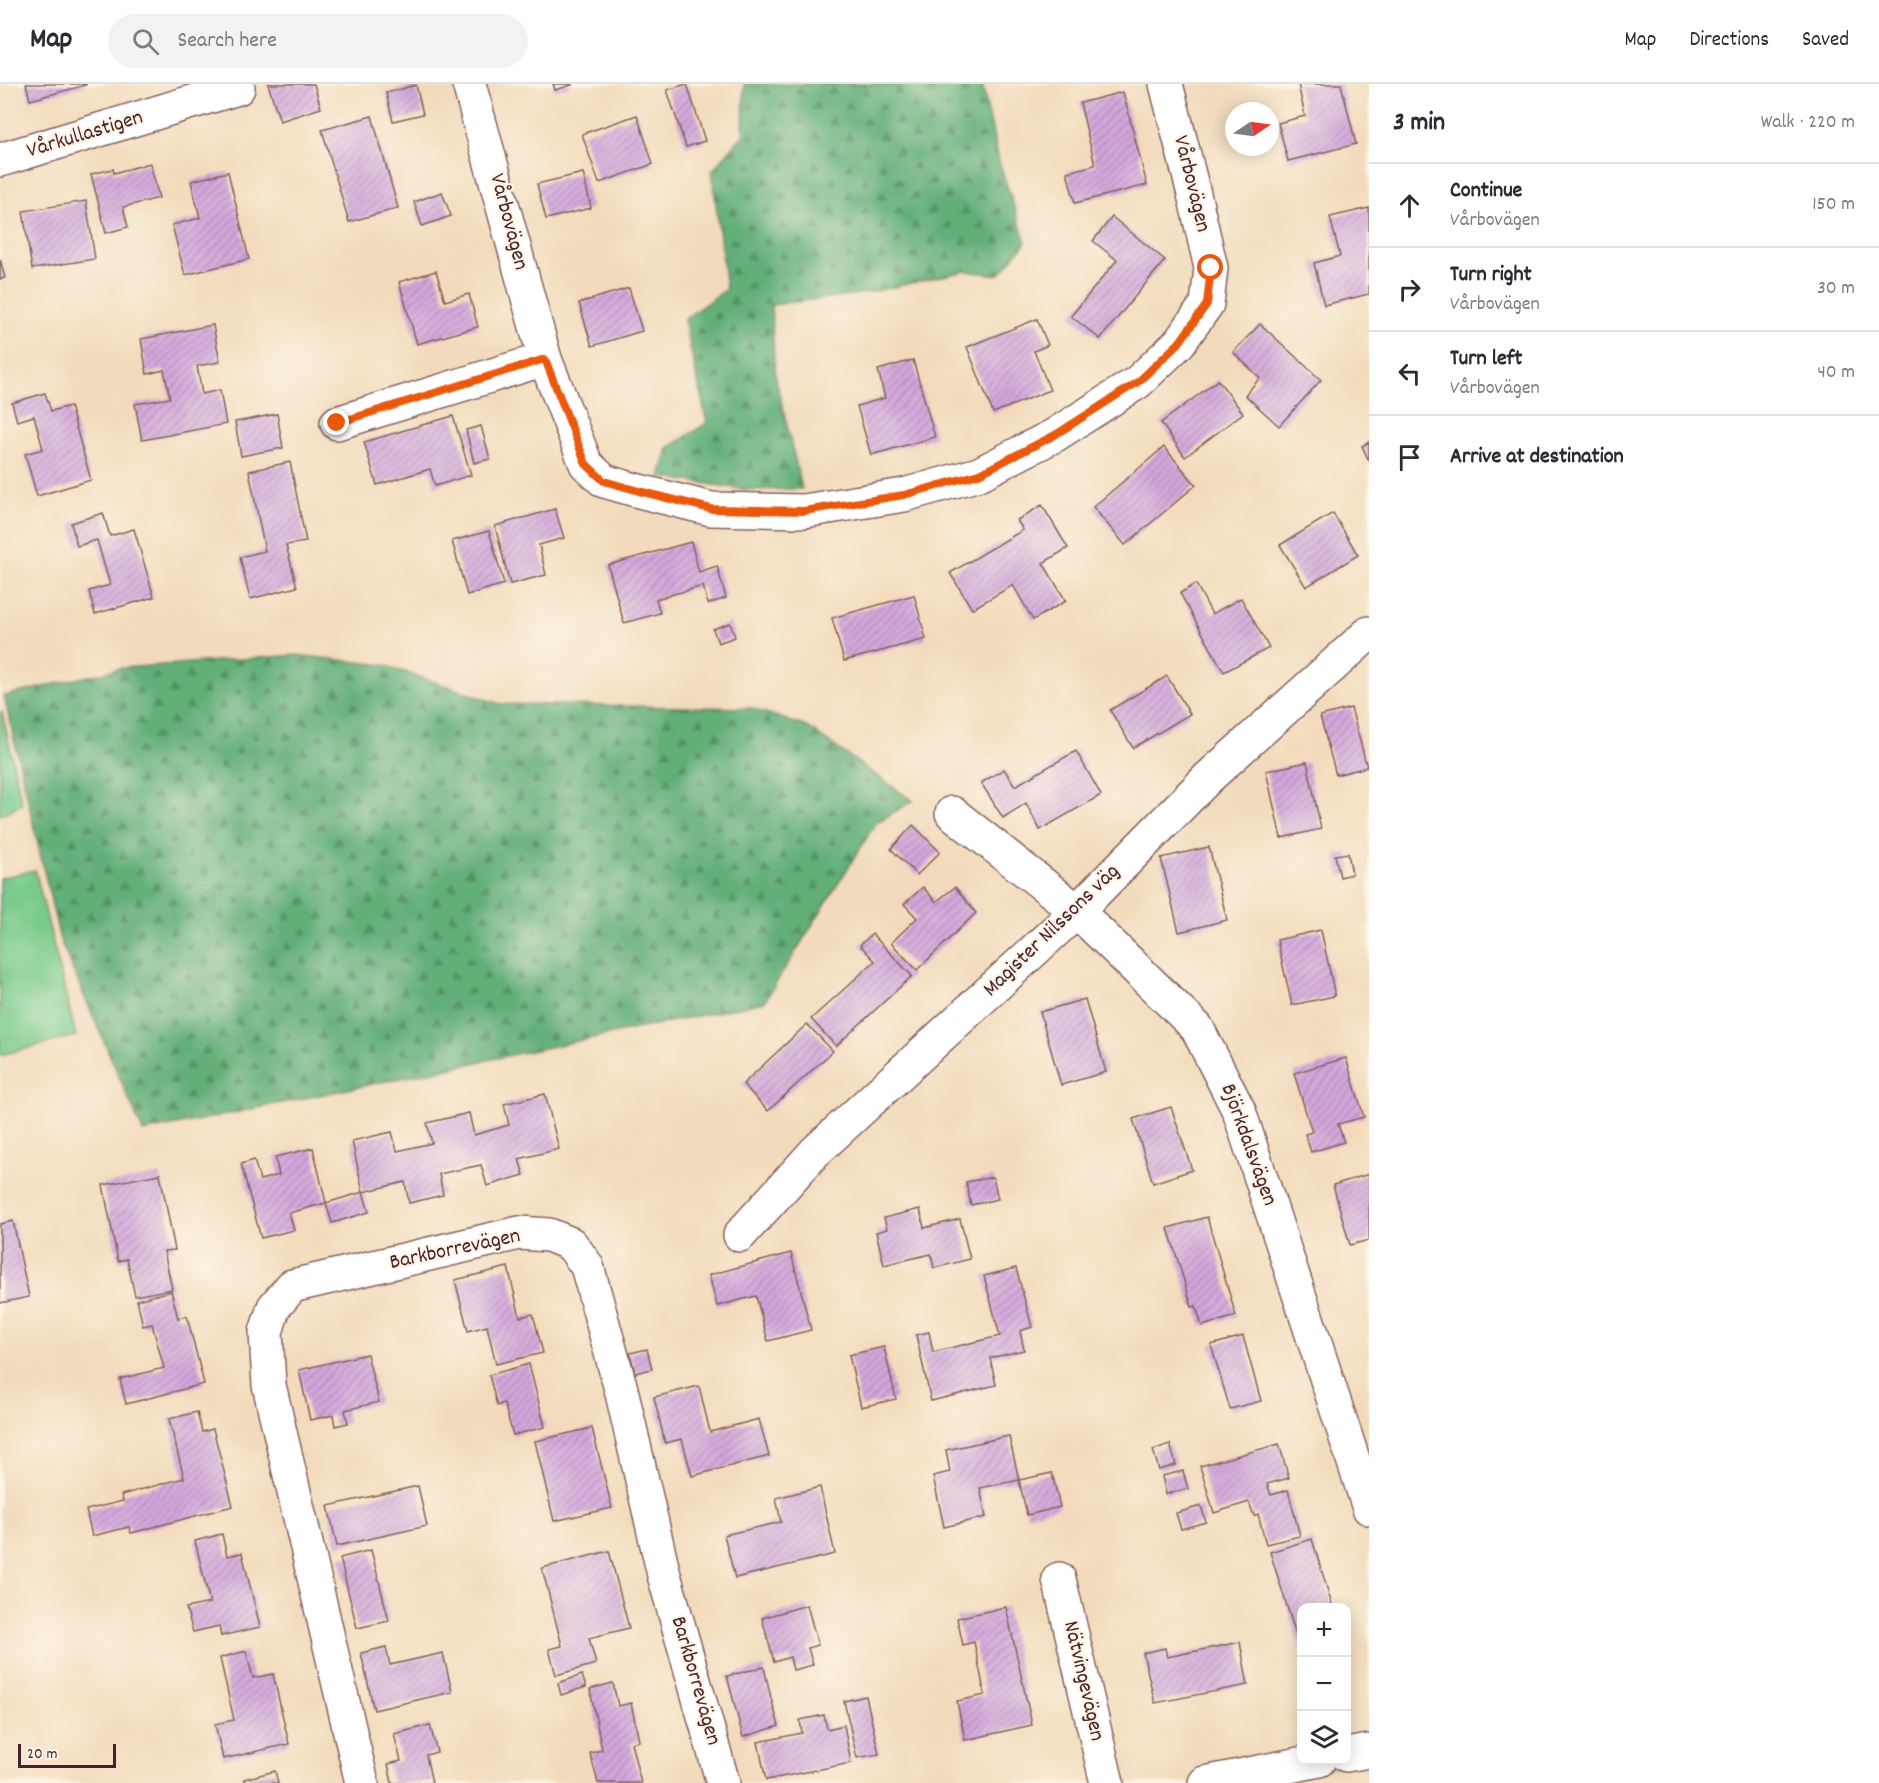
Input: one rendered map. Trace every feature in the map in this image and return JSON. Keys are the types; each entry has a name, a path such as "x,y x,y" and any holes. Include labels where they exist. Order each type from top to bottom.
{"street":[{"name":"Vårbovägen","path":"469,84 545,359 586,464 604,481 711,509 804,511 904,495 979,474 1055,435 1138,382 1179,343 1207,304 1211,268 1166,84"},
{"name":"Vårkullastigen","path":"0,160 238,88"},
{"path":"337,423 545,359"},
{"name":"Magister Nilssons väg","path":"740,1235 815,1152 1077,910 1208,778 1369,633"},
{"name":"Björkdalsvägen","path":"952,813 1077,910 1197,1028 1239,1111 1369,1508"},
{"name":"Barkborrevägen","path":"362,1783 270,1385 266,1332 274,1307 292,1286 519,1233 549,1235 571,1244 587,1266 621,1389 664,1575 723,1783"},
{"name":"Nätvingevägen","path":"1059,1579 1107,1783"},
{"path":"1351,1754 1369,1751"},
{"path":"1205,1783 1298,1765"}],"green space":[{"path":"744,84 982,84 999,162 1026,242 999,275 965,271 867,293 771,305 775,375 802,489 748,490 660,477 668,448 707,423 684,319 726,289 712,171 743,135"},
{"path":"297,655 384,665 500,704 751,708 807,727 913,801 876,823 764,1002 143,1132 60,940 4,696 122,668"},
{"path":"2,712 22,804 0,815 0,713"},
{"path":"35,870 76,1036 0,1055 0,878"}],"building":[{"path":"26,84 86,84 86,85 30,100"},
{"path":"268,84 314,84 321,108 280,121"},
{"path":"553,84 572,84 572,85 555,90"},
{"path":"687,84 705,141 686,147 667,90"},
{"path":"1298,84 1341,84 1356,144 1288,161 1279,123 1305,116"},
{"path":"416,85 423,114 393,121 386,93"},
{"path":"1123,92 1147,185 1075,203 1067,172 1095,165 1080,103"},
{"path":"637,115 653,164 599,183 582,134"},
{"path":"372,116 398,208 349,222 322,130"},
{"path":"150,163 159,198 123,207 128,227 106,233 91,174 113,169 114,173"},
{"path":"228,172 249,259 185,275 172,225 200,218 191,181"},
{"path":"583,173 591,208 546,219 537,184"},
{"path":"442,192 451,216 422,226 414,202"},
{"path":"86,201 95,259 32,269 23,211"},
{"path":"1369,208 1369,294 1324,305 1314,263 1340,256 1330,217"},
{"path":"1112,217 1165,260 1100,339 1071,316 1117,260 1093,241"},
{"path":"0,259 5,278 0,279"},
{"path":"436,271 445,301 469,294 478,327 417,344 399,282"},
{"path":"629,288 642,331 592,346 579,303"},
{"path":"1037,319 1048,345 1034,351 1050,390 993,413 967,347"},
{"path":"1260,324 1321,380 1279,426 1245,395 1260,378 1233,352"},
{"path":"213,325 220,362 197,366 202,394 220,390 226,424 142,440 135,404 170,398 164,370 147,374 141,339"},
{"path":"913,360 935,437 871,455 857,406 885,398 878,370"},
{"path":"1218,380 1243,413 1185,457 1161,423"},
{"path":"45,393 51,411 70,406 91,480 37,496 25,454 43,449 34,416 17,421 12,403"},
{"path":"277,414 283,448 241,456 235,422"},
{"path":"453,416 471,475 435,486 430,469 377,485 364,442"},
{"path":"481,426 490,459 474,463 466,430"},
{"path":"1369,442 1369,461 1362,446"},
{"path":"1164,447 1196,485 1125,545 1093,507"},
{"path":"290,462 306,542 286,545 297,587 250,599 240,557 265,551 249,471"},
{"path":"1042,505 1068,548 1043,563 1066,601 1033,620 1013,585 972,609 950,573 1023,530 1017,520"},
{"path":"555,509 564,538 539,545 546,575 510,584 495,526"},
{"path":"103,513 110,536 134,529 154,597 95,614 89,591 110,585 97,540 77,546 71,523"},
{"path":"1333,513 1358,555 1306,587 1280,545"},
{"path":"489,531 504,584 467,595 452,541"},
{"path":"691,542 699,572 717,566 726,598 708,604 703,586 656,599 660,613 624,623 608,565"},
{"path":"1196,584 1212,614 1241,598 1269,648 1224,672 1180,593"},
{"path":"914,595 926,639 844,661 832,618"},
{"path":"730,623 735,637 718,643 713,629"},
{"path":"1167,676 1190,714 1133,748 1110,710"},
{"path":"1351,708 1367,767 1336,775 1320,716"},
{"path":"1076,751 1101,795 1040,830 1026,803 1003,818 981,783 1004,769 1015,786"},
{"path":"1307,762 1321,829 1281,838 1266,771"},
{"path":"913,825 940,852 917,875 891,849"},
{"path":"1209,847 1227,920 1179,932 1161,858"},
{"path":"1348,853 1352,874 1340,877 1335,855"},
{"path":"923,887 936,902 955,887 976,913 917,970 891,943 917,918 904,904"},
{"path":"1321,930 1335,996 1292,1005 1277,940"},
{"path":"872,934 912,976 836,1046 811,1019 875,961 860,945"},
{"path":"1085,999 1106,1072 1061,1085 1040,1012"},
{"path":"807,1024 833,1051 768,1111 743,1084"},
{"path":"1346,1058 1364,1117 1338,1124 1344,1142 1311,1152 1305,1134 1312,1132 1294,1073"},
{"path":"545,1094 559,1149 519,1159 524,1175 487,1186 481,1165 439,1174 443,1195 409,1203 405,1182 363,1192 352,1141 392,1132 397,1151 432,1143 427,1123 469,1113 474,1135 509,1125 504,1104"},
{"path":"1171,1107 1192,1170 1153,1183 1133,1119"},
{"path":"313,1148 326,1203 289,1213 294,1230 261,1238 241,1164 254,1160 260,1180 279,1175 275,1157"},
{"path":"160,1174 175,1250 164,1251 172,1289 135,1296 127,1259 118,1261 103,1185"},
{"path":"1369,1174 1369,1240 1350,1245 1333,1185"},
{"path":"993,1177 998,1199 971,1205 966,1182"},
{"path":"363,1192 369,1212 332,1223 326,1203"},
{"path":"920,1209 924,1228 960,1219 970,1259 934,1268 931,1254 884,1265 876,1232 887,1229 884,1218"},
{"path":"1207,1217 1236,1316 1202,1326 1196,1306 1192,1307 1168,1228"},
{"path":"13,1221 29,1297 0,1303 0,1224"},
{"path":"791,1253 811,1330 768,1341 756,1296 717,1306 709,1275"},
{"path":"508,1267 520,1317 533,1314 543,1353 496,1364 487,1326 468,1331 455,1280"},
{"path":"1016,1268 1032,1327 1020,1331 1024,1350 990,1358 996,1385 931,1401 916,1335 929,1332 933,1352 1000,1336 984,1276"},
{"path":"171,1291 178,1318 187,1316 204,1384 126,1404 120,1379 164,1368 152,1324 143,1326 137,1300"},
{"path":"1243,1336 1261,1401 1230,1409 1211,1345"},
{"path":"884,1347 896,1399 861,1407 849,1355"},
{"path":"647,1349 652,1369 635,1373 630,1353"},
{"path":"367,1354 379,1402 345,1410 348,1423 335,1426 333,1415 310,1420 299,1370"},
{"path":"529,1364 545,1427 513,1435 504,1403 497,1406 489,1375"},
{"path":"699,1386 710,1432 759,1419 769,1456 692,1476 682,1439 665,1443 654,1397"},
{"path":"197,1412 202,1432 213,1429 233,1506 131,1533 129,1527 92,1536 86,1510 123,1501 121,1495 184,1478 169,1419"},
{"path":"592,1428 612,1508 554,1521 535,1441"},
{"path":"1009,1436 1019,1480 980,1488 986,1517 944,1527 933,1476 950,1472 946,1450"},
{"path":"1170,1444 1176,1465 1159,1470 1153,1450"},
{"path":"1279,1444 1289,1478 1267,1484 1271,1495 1288,1490 1300,1536 1266,1544 1258,1514 1254,1516 1249,1502 1214,1513 1200,1466"},
{"path":"1183,1471 1188,1489 1166,1494 1162,1476"},
{"path":"1052,1473 1060,1507 1027,1515 1019,1480"},
{"path":"418,1486 427,1526 337,1546 328,1506"},
{"path":"820,1487 835,1554 735,1578 724,1535 781,1522 776,1498"},
{"path":"1201,1506 1206,1522 1181,1529 1176,1513"},
{"path":"222,1534 227,1556 242,1553 260,1627 221,1636 219,1626 193,1632 186,1608 210,1603 195,1541"},
{"path":"1312,1539 1331,1603 1297,1603 1297,1638 1270,1552"},
{"path":"371,1550 389,1621 357,1628 340,1558"},
{"path":"609,1551 629,1628 589,1638 596,1664 556,1675 549,1649 562,1646 542,1568"},
{"path":"807,1605 818,1645 808,1648 813,1665 793,1670 790,1657 774,1662 762,1618"},
{"path":"1006,1607 1032,1725 965,1740 957,1701 985,1695 974,1642 963,1645 957,1618"},
{"path":"1240,1642 1248,1685 1155,1703 1143,1653 1165,1648 1167,1657"},
{"path":"386,1647 390,1665 443,1653 452,1692 374,1710 361,1653"},
{"path":"246,1651 253,1678 273,1674 289,1744 223,1759 215,1724 234,1720 220,1658"},
{"path":"764,1667 779,1726 743,1737 727,1676"},
{"path":"582,1675 586,1687 561,1695 558,1683"},
{"path":"613,1683 618,1706 631,1703 639,1741 631,1743 641,1783 598,1783 590,1753 602,1750 590,1689"},
{"path":"866,1696 879,1754 857,1758 844,1701"},
{"path":"824,1715 827,1729 844,1725 851,1763 766,1780 758,1742 802,1733 800,1720"},
{"path":"430,1725 437,1752 426,1755 432,1783 392,1783 388,1764 401,1761 394,1734"},
{"path":"275,1771 278,1783 245,1783 244,1779"}],"route":[{"path":"337,423 545,359 586,464 604,481 711,509 804,511 904,495 979,474 1055,435 1138,382 1179,343 1207,304 1211,268"}]}
